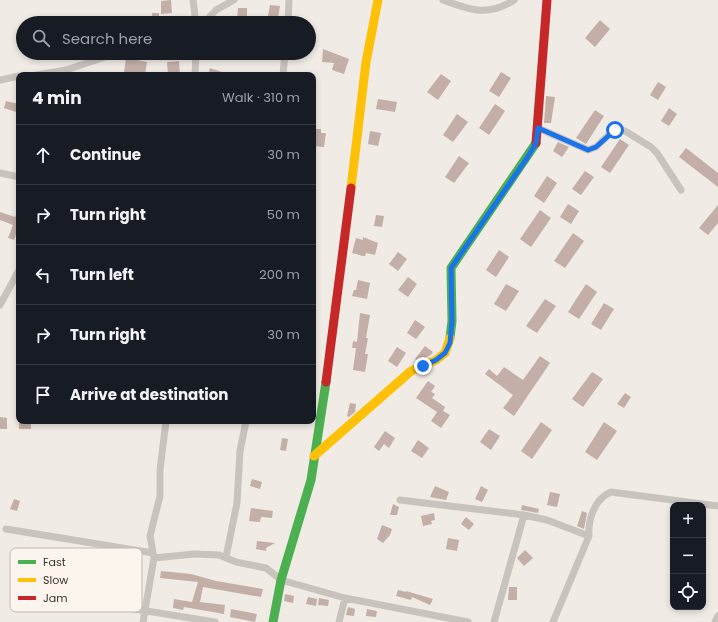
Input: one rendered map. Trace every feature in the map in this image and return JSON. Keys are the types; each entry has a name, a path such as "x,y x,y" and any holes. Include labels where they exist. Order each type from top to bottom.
{"street":[{"path":"193,0 195,16"},
{"path":"210,16 216,10 234,0"},
{"path":"288,16 289,0"},
{"path":"273,622 281,580 310,480 335,323 366,62 378,0"},
{"path":"443,0 477,11 489,10 504,6 514,0"},
{"path":"314,456 412,371 436,360 445,353 450,343 452,321 451,268 536,143 547,0"},
{"path":"57,72 96,60"},
{"path":"195,72 196,60"},
{"path":"283,72 284,60"},
{"path":"0,80 16,77"},
{"path":"538,128 588,150 596,147 612,131 618,129 622,130 657,152 681,190"},
{"path":"0,173 16,176"},
{"path":"0,305 16,276"},
{"path":"143,622 153,556 150,536 160,496 160,470 166,424"},
{"path":"226,557 237,502 240,451 245,424"},
{"path":"553,622 589,536 589,525 598,502 604,495 611,492 718,506"},
{"path":"400,500 524,515 547,520 589,536"},
{"path":"494,622 524,515"},
{"path":"6,529 109,548"},
{"path":"142,554 153,556 194,554 219,555 236,562 266,568 281,580 345,598 468,622"},
{"path":"339,622 345,598"},
{"path":"142,611 214,622"},
{"path":"715,622 718,616"}],"building":[{"path":"171,0 172,13 161,14 161,1"},
{"path":"270,5 280,6 278,16 268,16"},
{"path":"238,8 247,8 247,16 237,16"},
{"path":"152,13 159,13 159,16 152,16"},
{"path":"600,20 610,29 595,47 585,38"},
{"path":"323,49 349,59 344,74 332,70 334,63 322,62"},
{"path":"126,60 147,62 145,72 124,72"},
{"path":"179,61 180,72 168,72 167,62"},
{"path":"210,68 222,72 209,72"},
{"path":"501,72 511,78 499,97 489,91"},
{"path":"441,74 451,81 438,100 427,92"},
{"path":"658,82 666,87 658,100 650,95"},
{"path":"546,96 555,97 551,123 544,123"},
{"path":"378,99 397,102 395,112 376,109"},
{"path":"6,101 16,103 16,112 4,108"},
{"path":"495,104 505,111 489,135 479,128"},
{"path":"669,108 677,114 669,126 661,121"},
{"path":"595,110 604,116 586,144 576,138"},
{"path":"457,114 468,122 453,142 443,135"},
{"path":"316,129 321,129 321,133 326,133 324,147 316,146"},
{"path":"370,131 381,133 378,146 368,144"},
{"path":"620,139 629,145 610,173 601,167"},
{"path":"558,142 569,147 562,157 553,151"},
{"path":"686,148 718,173 718,187 679,157"},
{"path":"459,156 469,163 454,183 445,177"},
{"path":"585,171 594,177 581,195 572,189"},
{"path":"547,176 557,183 544,203 534,196"},
{"path":"568,204 579,211 571,224 560,217"},
{"path":"718,205 718,223 708,235 699,228"},
{"path":"540,210 551,218 531,247 520,239"},
{"path":"0,212 15,217 16,215 16,235 14,240 8,238 13,225 0,220"},
{"path":"376,215 384,216 382,227 374,226"},
{"path":"573,233 584,241 565,268 554,261"},
{"path":"363,237 378,243 375,255 366,253 365,256 363,256 352,253 356,238 363,240"},
{"path":"499,250 509,257 496,277 486,270"},
{"path":"398,252 407,259 398,271 389,264"},
{"path":"408,277 417,284 408,297 398,290"},
{"path":"358,280 370,283 367,299 352,296 354,290 356,290"},
{"path":"506,284 519,291 506,311 494,304"},
{"path":"586,284 597,292 579,319 568,312"},
{"path":"545,299 556,306 537,333 526,326"},
{"path":"604,303 614,309 601,330 591,324"},
{"path":"360,313 370,315 366,338 368,338 365,354 368,354 365,372 353,370 356,348 352,348 353,341 357,342"},
{"path":"415,320 425,327 416,339 407,333"},
{"path":"425,346 433,352 431,355 418,361 415,359"},
{"path":"397,347 406,353 397,367 388,361"},
{"path":"540,356 550,363 514,416 503,408 513,395 485,374 489,369 497,376 504,367 523,380"},
{"path":"592,372 603,379 583,407 572,399"},
{"path":"428,381 435,386 431,392 435,394 432,398 445,407 443,411 450,415 441,428 431,421 437,412 416,398"},
{"path":"625,393 631,397 624,408 617,404"},
{"path":"350,403 356,404 355,412 349,417 347,416"},
{"path":"0,417 7,418 7,429 0,429"},
{"path":"541,422 552,430 532,459 521,451"},
{"path":"604,422 617,431 597,460 585,452"},
{"path":"19,424 31,424 31,429 19,429"},
{"path":"489,429 500,436 491,450 480,442"},
{"path":"385,431 395,438 389,448 384,444 379,451 374,447"},
{"path":"282,438 288,439 286,451 280,450"},
{"path":"418,440 429,448 422,458 411,451"},
{"path":"252,479 262,482 260,489 250,486"},
{"path":"435,486 449,492 446,500 430,497"},
{"path":"481,486 488,490 482,502 475,499"},
{"path":"550,492 560,494 557,507 547,505"},
{"path":"14,499 20,501 17,511 10,509"},
{"path":"393,504 399,507 397,515 390,515"},
{"path":"522,505 539,509 538,513 521,510"},
{"path":"251,508 273,511 272,518 261,517 260,522 249,521"},
{"path":"582,511 587,513 584,529 577,526"},
{"path":"434,513 435,520 431,521 432,524 423,526 421,516"},
{"path":"466,517 474,524 469,530 461,524"},
{"path":"382,525 392,529 390,535 383,543 377,539"},
{"path":"448,538 459,540 457,551 446,549"},
{"path":"257,541 275,543 266,548 266,551 256,549"},
{"path":"525,550 533,558 524,566 517,558"},
{"path":"161,571 191,574 216,581 263,589 261,597 203,587 200,602 225,605 224,614 184,607 183,610 173,608 174,599 192,602 198,582 160,578"},
{"path":"509,587 517,587 517,600 508,600"},
{"path":"398,590 433,599 430,605 412,597 411,600 396,596"},
{"path":"285,594 294,596 293,603 284,601"},
{"path":"308,597 317,599 316,606 306,604"},
{"path":"319,598 329,600 328,606 318,605"},
{"path":"348,607 355,609 354,616 346,615"},
{"path":"231,609 257,614 255,622 230,617"},
{"path":"367,609 377,611 376,617 366,616"}],"traffic: fast":[{"path":"450,338 452,321 451,268 536,143"},
{"path":"273,622 281,580 311,480 326,382"}],"traffic: slow":[{"path":"351,188 366,62 378,0"},
{"path":"314,456 411,371 436,360 445,353 450,338"}],"traffic: jam":[{"path":"536,143 547,0"},
{"path":"326,382 351,188"}],"route":[{"path":"423,366 436,360 445,353 450,343 452,321 451,268 455,260 527,158 536,143 538,128 585,150 596,147 612,131 615,130"}]}
